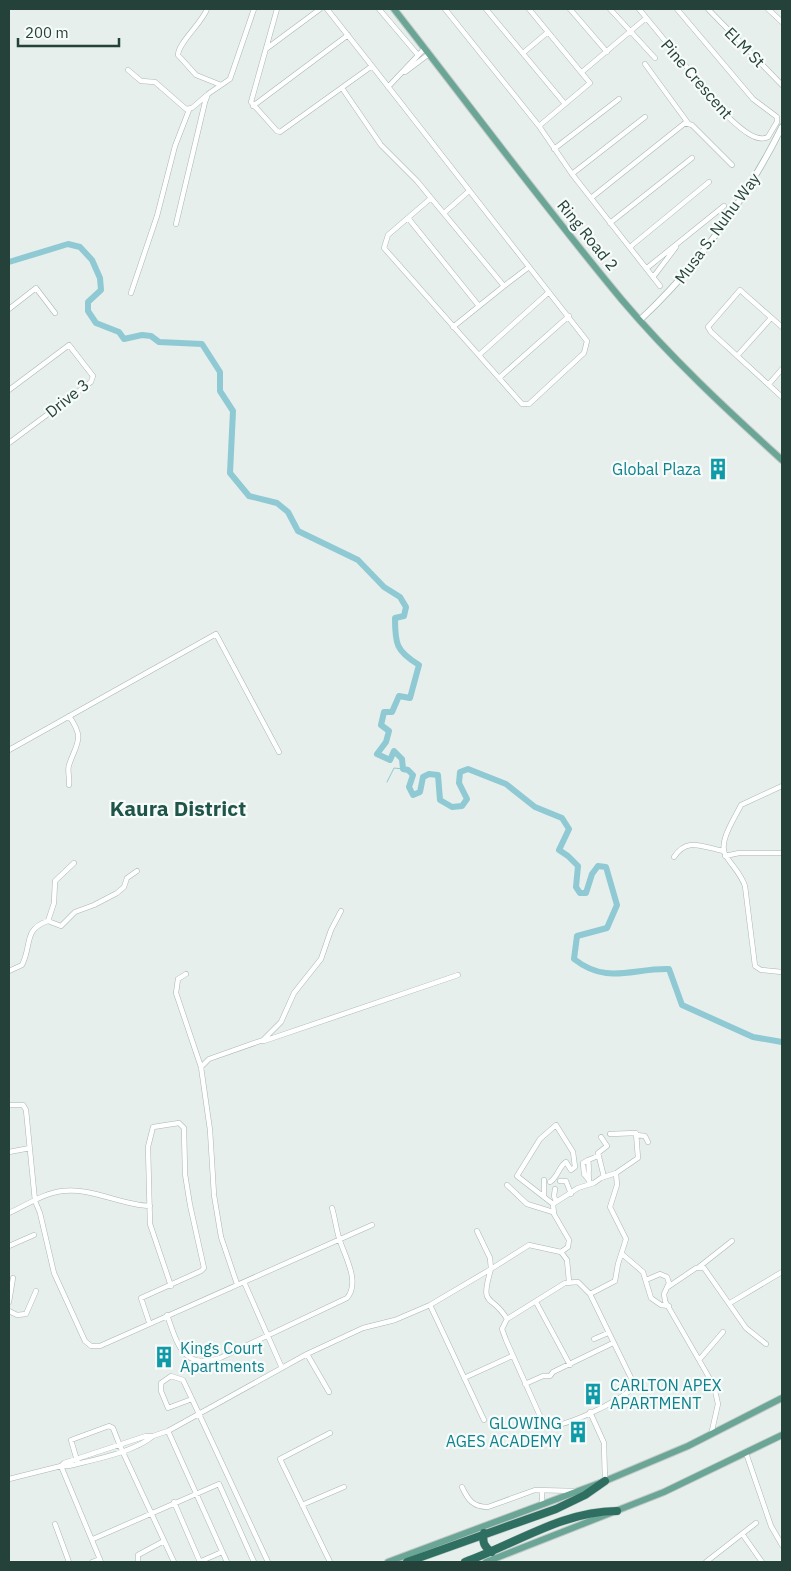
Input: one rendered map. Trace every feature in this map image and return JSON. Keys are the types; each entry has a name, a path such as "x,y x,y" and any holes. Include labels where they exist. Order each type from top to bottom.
{"highway":[{"path":"407,1562 556,1508 584,1495 605,1481"},
{"path":"465,1562 574,1517 599,1511 617,1511"},
{"path":"484,1533 482,1540 484,1546 492,1552"}],"main road":[{"name":"Ring Road 2","path":"394,9 584,254 640,320 701,385 782,460"},
{"path":"388,1562 605,1481 711,1435 782,1398"},
{"path":"486,1562 664,1492 782,1435"}],"street":[{"path":"207,9 203,19 180,47 178,55 196,75 221,85"},
{"path":"131,293 157,216 174,146 189,110 230,79 254,9"},
{"path":"277,9 251,100 253,106 277,131 280,132 372,66"},
{"path":"265,50 320,9"},
{"path":"327,9 468,191 586,338 587,348 529,404 522,404 384,248 388,236 431,198"},
{"path":"379,9 418,55"},
{"path":"445,9 539,126 572,174 660,286"},
{"path":"486,9 565,104"},
{"path":"529,9 582,72 589,85 539,126"},
{"path":"570,9 607,52"},
{"path":"610,9 654,58"},
{"name":"Pine Crescent","path":"640,9 726,115 742,129 764,140 768,137 778,117 752,99 677,9"},
{"name":"ELM St","path":"708,9 782,84"},
{"path":"768,9 782,22"},
{"path":"582,72 646,18"},
{"path":"523,53 548,32"},
{"path":"253,106 348,35"},
{"path":"404,73 418,55 427,51"},
{"path":"388,87 427,51"},
{"path":"645,64 688,123 732,165"},
{"path":"128,70 141,81 155,82 189,110"},
{"path":"342,88 381,145 417,181 504,286"},
{"path":"176,224 208,94"},
{"path":"554,149 619,99"},
{"path":"572,174 645,116"},
{"path":"591,198 683,124 688,123"},
{"name":"Musa S. Nuhu Way","path":"640,320 677,284 723,223 760,169 782,127"},
{"path":"610,223 692,158"},
{"path":"630,247 709,182"},
{"path":"444,213 468,191"},
{"path":"647,268 724,206"},
{"path":"408,218 479,306"},
{"path":"654,276 681,240"},
{"path":"453,327 529,267"},
{"path":"9,309 36,288 55,313"},
{"path":"782,327 744,292 738,290 708,327 711,332 782,397"},
{"path":"479,356 550,292"},
{"path":"499,378 568,316"},
{"path":"737,356 771,318"},
{"name":"Drive 3","path":"9,390 70,345 93,374 93,380 9,443"},
{"path":"769,384 782,370"},
{"path":"9,750 216,634 279,752"},
{"path":"69,716 77,727 79,738 68,766 69,785"},
{"path":"782,786 741,805 724,841 724,853 745,886 755,966 761,970 782,972"},
{"path":"674,857 680,849 696,844 724,853 782,853"},
{"path":"48,921 54,903 55,881 74,863"},
{"path":"9,971 22,965 32,930 48,921 60,926 75,912 117,893 124,887 127,878 138,871"},
{"path":"258,1043 281,1022 294,993 319,962 341,911"},
{"path":"186,974 178,979 176,993 201,1067 210,1130 214,1195 221,1237 237,1284"},
{"path":"201,1067 209,1059 458,975"},
{"path":"9,1105 25,1107 35,1201 40,1214 54,1273 64,1299 88,1344 100,1346 149,1322 372,1225"},
{"path":"149,1322 142,1298 171,1286 201,1271 204,1266 190,1205 186,1174 184,1128 181,1124 156,1126 151,1132 148,1147 152,1234 171,1286"},
{"path":"550,1182 557,1177 563,1163 566,1162 571,1170 575,1167 573,1152 556,1125 540,1139 518,1176 555,1203"},
{"path":"555,1203 589,1181 616,1172 638,1158 636,1134 640,1129"},
{"path":"610,1134 636,1134 645,1136 648,1142"},
{"path":"601,1136 607,1146 598,1153 604,1177"},
{"path":"9,1152 30,1148"},
{"path":"589,1181 584,1174 583,1163 598,1156"},
{"path":"590,1294 615,1281 626,1239 610,1207 617,1185 616,1172"},
{"path":"544,1180 544,1195"},
{"path":"560,1181 566,1181 571,1194"},
{"path":"507,1185 527,1204 553,1212"},
{"path":"9,1479 144,1442 153,1436 168,1431 307,1354 363,1328 396,1320 430,1305 529,1246 561,1252 568,1247 569,1240 553,1212 555,1189"},
{"path":"9,1213 54,1193 66,1190 108,1198 133,1206 150,1206"},
{"path":"167,1315 180,1349 186,1355 198,1360 220,1358 349,1297 351,1284 349,1262 339,1238 332,1208"},
{"path":"477,1231 490,1258 491,1269 486,1283 486,1297 500,1308 506,1319"},
{"path":"9,1246 34,1235"},
{"path":"668,1287 699,1267 732,1241"},
{"path":"561,1252 566,1260 569,1281"},
{"path":"622,1254 643,1272 650,1298 661,1305 669,1306"},
{"path":"699,1267 707,1272 746,1328 766,1344"},
{"path":"730,1303 782,1272"},
{"path":"646,1280 660,1274 664,1275 668,1281 664,1298 714,1386 718,1400 711,1435"},
{"path":"9,1302 13,1278"},
{"path":"569,1281 578,1282 590,1294 632,1380 632,1386 621,1398 554,1426 548,1426 540,1416 512,1356 502,1329 506,1319 569,1281"},
{"path":"244,1282 282,1368"},
{"path":"9,1311 17,1314 26,1314 36,1291"},
{"path":"536,1302 570,1365"},
{"path":"430,1305 484,1420"},
{"path":"699,1360 723,1332"},
{"path":"594,1339 608,1333"},
{"path":"525,1384 543,1376 550,1376 553,1372 613,1343"},
{"path":"307,1354 329,1392"},
{"path":"464,1378 512,1356"},
{"path":"192,1399 168,1408 161,1391 162,1382 168,1377 178,1376 183,1380 192,1399 268,1562"},
{"path":"590,1412 604,1443 605,1481"},
{"path":"77,1461 71,1440 110,1426 114,1429 121,1449 174,1562"},
{"path":"168,1431 227,1562"},
{"path":"330,1433 280,1459 330,1562"},
{"path":"746,1454 771,1526 782,1545"},
{"path":"61,1466 101,1560 92,1562"},
{"path":"93,1539 216,1484 221,1485 254,1562"},
{"path":"302,1505 344,1487"},
{"path":"462,1487 471,1502 480,1507 488,1507 527,1492 542,1490 576,1492"},
{"path":"542,1490 542,1505"},
{"path":"174,1502 199,1562 222,1552"},
{"path":"706,1562 756,1523"},
{"path":"55,1524 69,1562"},
{"path":"743,1535 762,1562"},
{"path":"138,1562 138,1555 164,1541"}],"waterway":[{"path":"9,262 68,244 80,247 92,260 100,278 101,290 88,302 88,311 96,323 119,332 124,339 142,335 151,336 159,342 202,344 220,372 220,391 233,411 230,473 249,496 277,503 288,512 298,531 358,560 384,587 400,597 406,607 404,616 395,618 398,646 401,651 419,665 410,698 399,696 392,712 384,712 381,725 389,731 386,742 377,754 390,760 394,751 402,759 403,769 408,770 413,775 409,787 413,795 420,792 423,777 429,774 438,775 440,800 452,807 462,806 467,799 459,783 460,772 468,769 506,784 535,807 562,818 569,829 559,850 578,866 576,887 580,893 586,893 592,874 598,866 606,867 617,905 607,928 577,936 574,959 586,967 609,973 669,969 682,1005 753,1037 782,1042"},
{"path":"387,782 394,768 403,769"}],"place":[{"name":"Global Plaza","path":"718,469"},
{"name":"Kings Court Apartments","path":"164,1357"},
{"name":"CARLTON APEX APARTMENT","path":"593,1394"},
{"name":"GLOWING AGES ACADEMY","path":"578,1432"}],"district":[{"name":"Kaura District","path":"178,809"}]}
